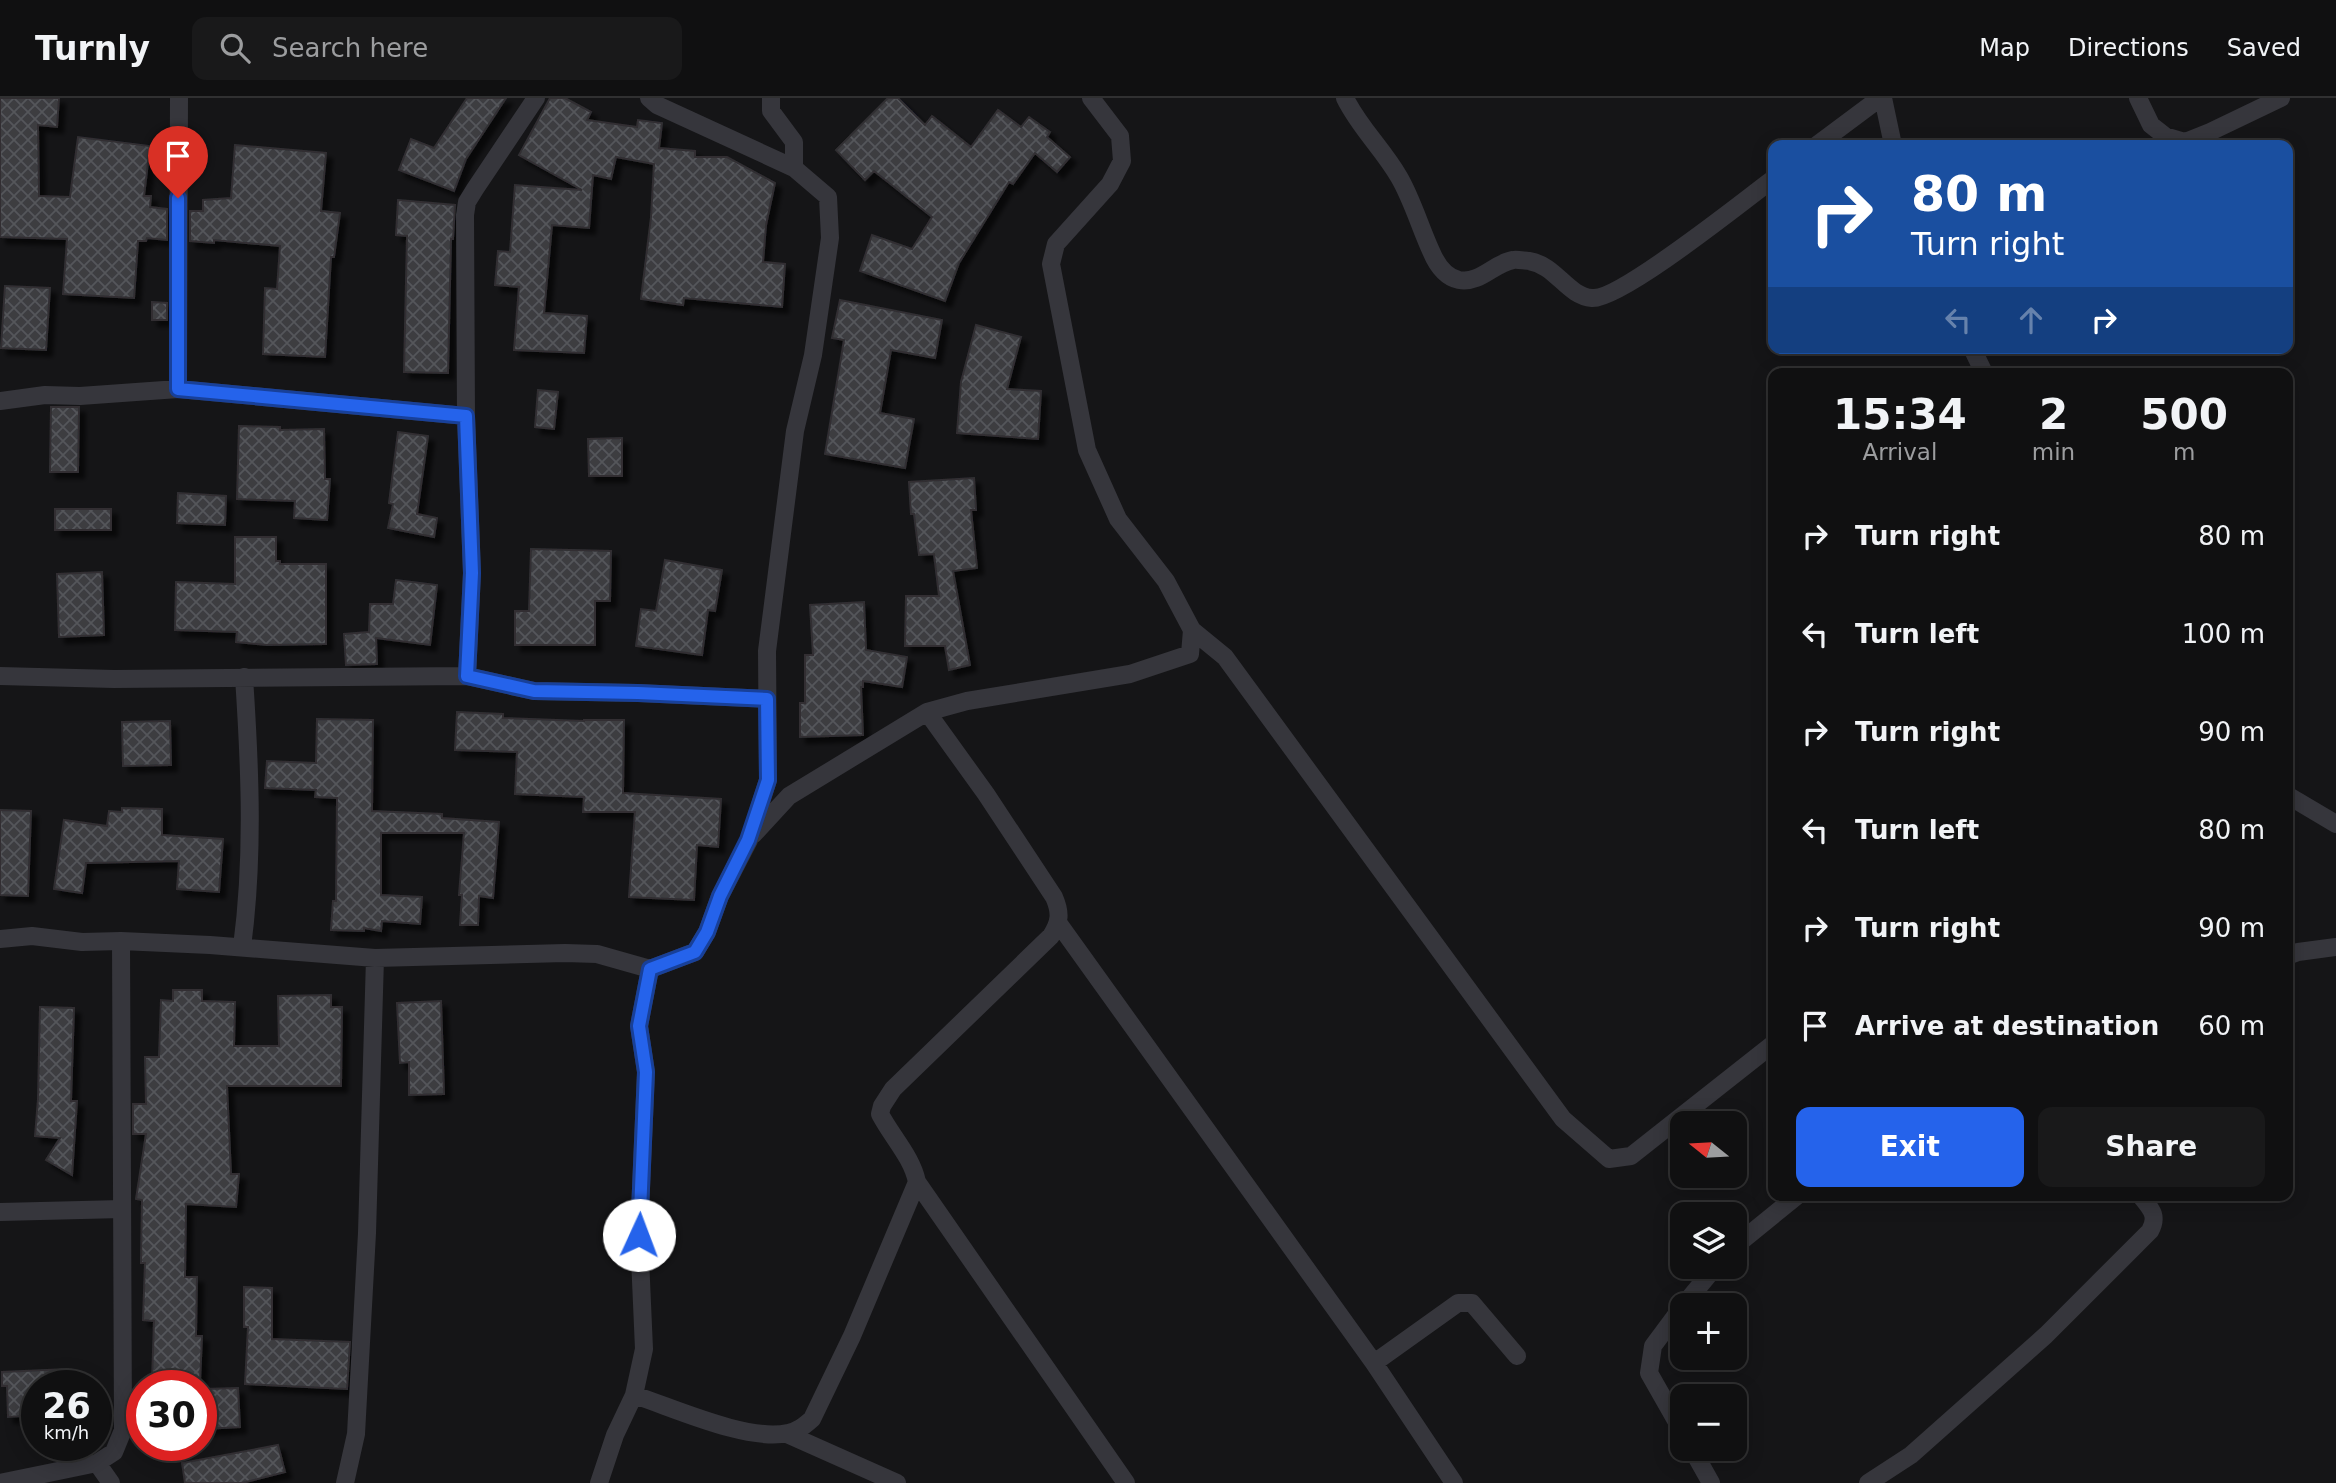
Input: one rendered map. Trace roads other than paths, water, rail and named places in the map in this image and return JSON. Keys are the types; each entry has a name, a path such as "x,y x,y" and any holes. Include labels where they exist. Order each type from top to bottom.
{"street":[{"path":"178,389 179,98"},
{"path":"467,676 472,573 463,267 465,215 467,202 536,98"},
{"path":"0,939 32,936 82,942 121,941 242,947 375,958 597,954 650,969 695,952 707,932 720,896 748,840 768,780 767,651 795,431 813,355 830,238 828,197 794,167 657,105 649,98"},
{"path":"771,98 771,111 794,142 794,167"},
{"path":"1091,98 1120,136 1122,161 1110,184 1056,244 1051,264 1087,450 1118,519 1166,581 1192,630 1225,657 1563,1119 1609,1159 1631,1156 1768,1048"},
{"path":"1345,98 1400,178 1435,261 1450,277 1461,281 1474,279 1513,260 1527,261 1540,263 1582,296 1594,299 1613,293 1670,256 1768,183"},
{"path":"1824,140 1882,98 1892,140"},
{"path":"2138,98 2151,125 2165,136 2178,140"},
{"path":"2190,140 2281,98"},
{"path":"0,401 45,394 80,396 178,389 466,416"},
{"path":"748,840 789,796 927,712 967,701 1130,674 1189,654 1192,630"},
{"path":"0,676 114,679 467,676 534,691 767,699"},
{"path":"242,947 251,788 244,677"},
{"path":"927,712 986,794 1054,897 1060,910 1059,923 1051,936 893,1089 880,1114 890,1134 914,1167 917,1182 1126,1483"},
{"path":"2293,799 2336,824"},
{"path":"1059,923 1374,1363 1454,1483"},
{"path":"0,1483 97,1463 114,1452 123,1430 121,941"},
{"path":"2293,954 2336,947"},
{"path":"345,1483 356,1434 367,1233 375,958"},
{"path":"599,1483 615,1435 634,1395 645,1349 639,1235 646,1072 639,1026 650,969"},
{"path":"634,1395 734,1429 787,1434 800,1429 811,1419 822,1402 917,1182"},
{"path":"1747,1236 1791,1201"},
{"path":"1868,1483 1912,1455 2036,1345 2150,1231 2155,1215 2144,1201"},
{"path":"0,1212 122,1209"},
{"path":"1693,1293 1705,1279"},
{"path":"1374,1363 1458,1303 1472,1303 1517,1356"},
{"path":"1670,1323 1653,1346 1649,1373 1670,1410"},
{"path":"787,1434 897,1483"},
{"path":"1699,1461 1712,1483"},
{"path":"97,1463 111,1483"}]}
